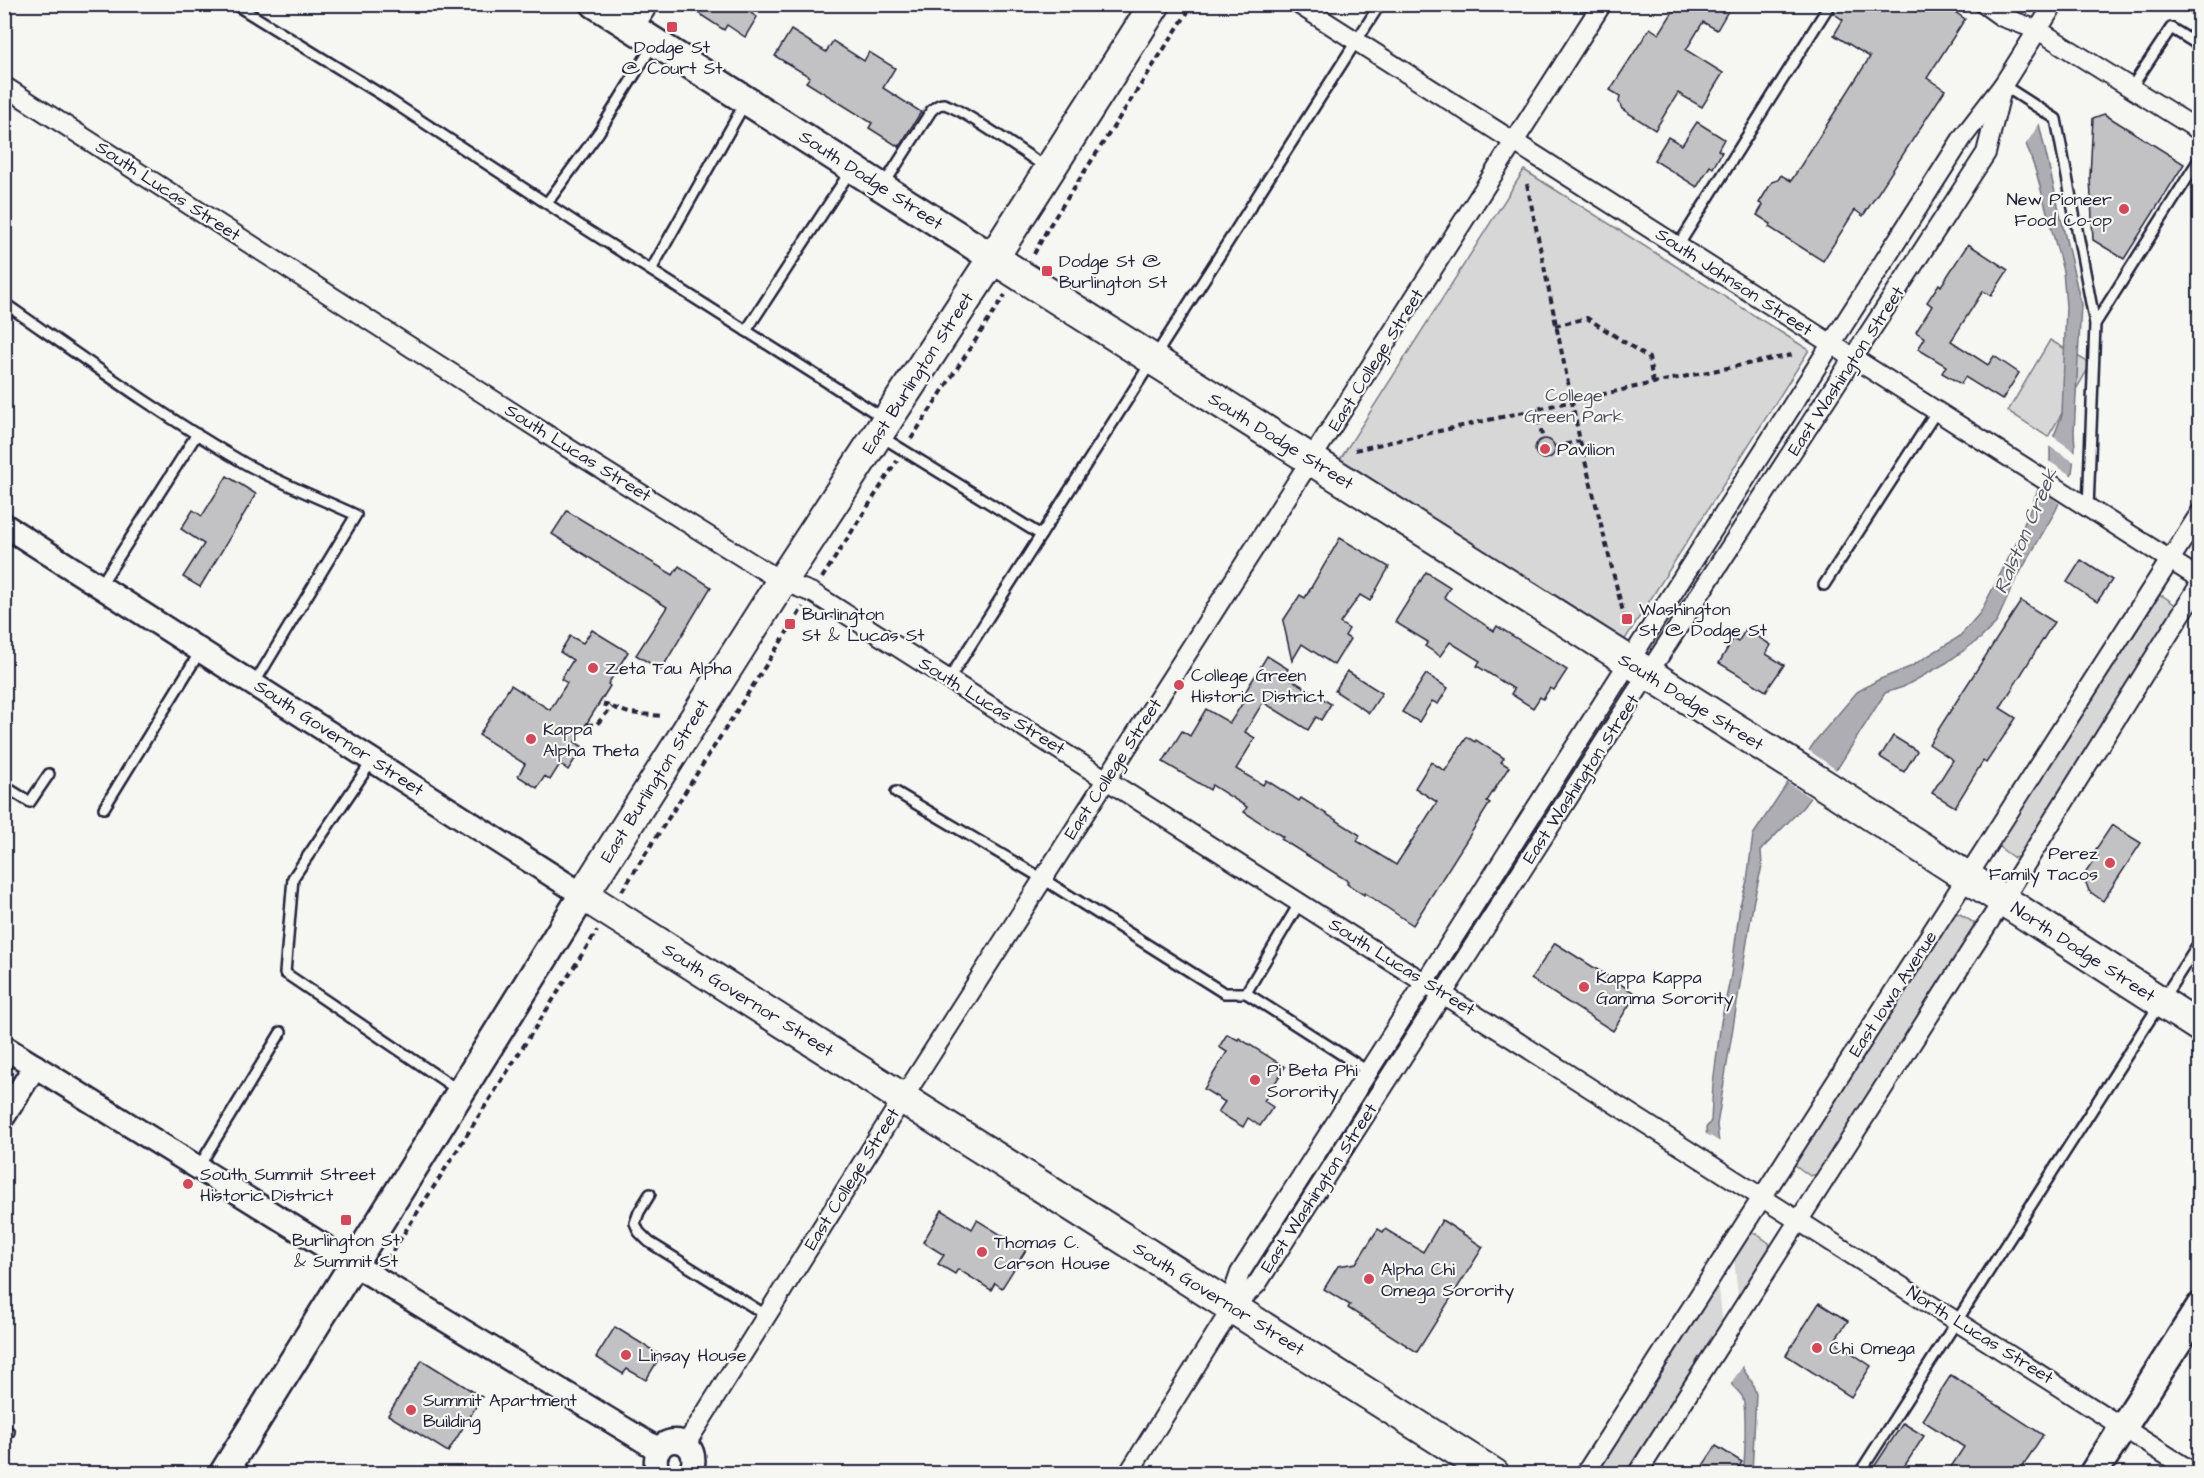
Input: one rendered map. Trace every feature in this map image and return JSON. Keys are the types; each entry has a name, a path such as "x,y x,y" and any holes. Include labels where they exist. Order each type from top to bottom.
{"main road":[{"name":"South Dodge Street","path":"595,4 1967,878"},
{"name":"East Burlington Street","path":"235,1470 353,1264 583,895 782,581 1050,170 1155,4"},
{"name":"North Dodge Street","path":"1967,878 2199,1027"},
{"name":"South Governor Street","path":"583,895 1494,1473"},
{"path":"2093,1473 2199,1307"}],"street":[{"path":"644,36 649,4"},
{"name":"South Johnson Street","path":"1298,4 2199,582"},
{"name":"East College Street","path":"686,1444 903,1098 1602,4"},
{"path":"1983,4 2002,16 2038,30 2199,129"},
{"name":"East Washington Street","path":"1128,1473 1232,1308 1257,1284 1444,993 1830,344 1963,137 2005,86 2054,4"},
{"name":"South Lucas Street","path":"4,86 568,448 782,581 813,593 1763,1197"},
{"name":"East Washington Street","path":"1232,1308 1233,1293 1240,1273 1427,982 1638,668 1853,359 1986,153 2005,86"},
{"name":"East Iowa Avenue","path":"1585,1473 2199,513"},
{"name":"South Governor Street","path":"4,525 583,895"},
{"path":"1637,1473 2003,900 2199,582"},
{"path":"4,1047 353,1264 659,1450"},
{"path":"4,1116 35,1066"},
{"name":"North Lucas Street","path":"1763,1197 2196,1473"},
{"path":"660,1473 656,1463 659,1450 669,1442 675,1441 686,1444 694,1455 692,1473"}],"lane":[{"path":"234,4 382,95 746,331 882,427 904,450 1041,535"},
{"path":"949,679 1380,4"},
{"path":"1678,246 1830,4"},
{"path":"2131,88 2170,28 2199,46"},
{"path":"547,203 599,132 644,36"},
{"path":"2005,86 2056,119 2095,324 2088,509"},
{"path":"651,270 747,101"},
{"path":"882,188 931,111 942,104 960,111 1050,170"},
{"path":"2095,324 2199,158"},
{"path":"746,331 852,168"},
{"path":"4,303 155,409 247,464 356,515 254,684"},
{"path":"1824,585 1936,412"},
{"path":"100,586 197,434"},
{"path":"104,808 201,650"},
{"path":"373,760 293,878 285,973 460,1092"},
{"path":"4,786 30,802 49,774"},
{"path":"896,792 1043,879 1224,993 1246,993 1369,1072"},
{"path":"1246,993 1300,902"},
{"path":"1859,1473 2199,941"},
{"path":"198,1168 281,1032"},
{"path":"650,1194 635,1222 639,1232 649,1242 766,1315"}],"path":[{"path":"387,1260 904,450 1193,4"},
{"path":"1527,184 1571,401 1624,616"},
{"path":"1555,326 1587,318 1649,358 1653,383"},
{"path":"1355,450 1653,383 1792,355"},
{"path":"1536,409 1543,440"},
{"path":"1555,447 1580,441"},
{"path":"603,704 628,713 662,716"},
{"path":"587,725 597,724 612,707"}],"green space":[{"name":"College Green Park","path":"1524,170 1809,350 1624,641 1339,461"},
{"path":"2050,340 2091,364 2048,437 2008,411"},
{"path":"2159,596 2163,596 2177,606 2021,856 2014,858 1999,847 2002,839"},
{"path":"1955,913 1974,923 1974,928 1817,1174 1810,1176 1795,1165 1798,1157"},
{"path":"1751,1233 1755,1233 1769,1243 1770,1248 1626,1473 1596,1474"}],"water":[{"name":"Ralston Creek","path":"2039,124 2081,304 2072,473 2056,510 2014,583 1996,623 1981,638 1946,663 1903,687 1885,693 1839,766 1823,780 1803,807 1761,850 1762,866 1754,899 1717,1125 1743,1369 1752,1382 1756,1394 1752,1473 1743,1473 1745,1411 1742,1396 1732,1385 1706,1128 1711,1121 1721,1022 1731,975 1740,905 1747,881 1753,835 1816,740 1857,692 1878,680 1910,667 1959,637 1980,613 2016,544 2050,460 2050,446 2062,415 2066,306 2063,271 2037,175 2024,138"}],"pier":[{"path":"1989,4 2014,5 2042,120 2024,147"},
{"path":"2051,435 2078,454 2076,463 2047,445"},
{"path":"2047,460 2074,477 2060,504 2037,487"},
{"path":"1807,749 1838,771 1825,782 1812,799 1785,781"},
{"path":"1703,1132 1722,1143 1745,1363 1729,1386"}],"building":[{"path":"684,4 737,4 757,17 745,37 727,25 724,30"},
{"path":"1675,4 1732,4 1717,30 1703,22 1686,50 1723,73 1702,107 1678,93 1655,130 1622,109 1619,102 1620,96 1610,90 1650,28 1659,34 1677,5"},
{"path":"1837,4 1943,4 1965,19 1927,78 1945,90 1863,216 1855,210 1823,261 1769,227 1771,224 1757,215 1763,205 1759,203 1772,182 1778,180 1781,175 1791,181 1870,57 1834,35 1843,20 1833,13"},
{"path":"791,30 826,52 833,41 864,61 869,52 895,68 883,88 921,112 899,147 869,128 872,123 806,82 810,77 775,56"},
{"name":"New Pioneer Food Co-op","path":"2104,114 2184,164 2124,259 2093,240 2090,177 2093,118"},
{"path":"1697,122 1724,139 1718,150 1722,152 1713,168 1710,166 1697,187 1654,160 1668,137 1682,145"},
{"path":"1968,244 2008,270 1991,296 1983,291 1951,341 1988,365 1994,356 2019,373 2002,400 1965,377 1961,384 1942,373 1946,366 1918,349 1925,338 1916,332 1932,306 1927,302 1939,284 1941,286"},
{"name":"Pavilion","path":"1545,439 1552,442 1555,449 1552,456 1545,459 1538,456 1535,449 1538,442"},
{"path":"227,476 256,494 200,587 183,577 204,544 181,529 193,510 202,516"},
{"path":"567,511 673,575 679,566 711,587 661,670 636,655 667,607 552,534"},
{"path":"1340,538 1389,567 1370,601 1360,595 1340,623 1349,629 1345,636 1350,639 1334,665 1302,644 1292,661 1283,621 1300,595 1305,598"},
{"path":"2081,560 2112,580 2097,602 2067,582"},
{"path":"1426,572 1450,587 1444,597 1494,631 1497,626 1567,670 1554,690 1550,688 1533,708 1511,694 1514,689 1477,666 1480,661 1450,642 1440,656 1425,646 1428,642 1395,622"},
{"path":"2021,601 2054,622 2000,708 2016,718 1986,763 1983,761 1955,807 1932,793 1953,760 1929,744"},
{"path":"1746,629 1771,645 1766,654 1784,665 1766,691 1719,663 1733,639 1738,642"},
{"path":"592,630 628,652 575,742 583,747 568,770 560,764 550,780 545,776 537,788 518,776 525,764 479,735 511,685 550,710 567,683 561,679 573,660 560,652 570,636 583,643"},
{"path":"1267,656 1288,669 1284,675 1331,704 1321,720 1316,717 1308,730 1263,702 1245,732 1255,738 1236,769 1263,785 1266,780 1299,801 1301,798 1360,835 1357,841 1396,865 1437,802 1415,788 1431,762 1445,771 1467,737 1475,742 1476,740 1504,758 1501,762 1509,767 1487,801 1490,803 1413,925 1281,839 1283,837 1244,812 1247,807 1212,785 1210,790 1163,762 1182,731 1190,736 1206,709 1230,723 1247,696 1244,694"},
{"path":"1347,671 1382,693 1369,713 1335,691"},
{"path":"1426,674 1448,688 1438,704 1432,701 1419,722 1402,712"},
{"path":"1893,736 1917,751 1904,772 1880,757"},
{"name":"Perez Family Tacos","path":"2112,825 2141,843 2103,901 2089,891 2085,880 2086,872 2098,855 2094,852"},
{"name":"Kappa Kappa Gamma Sorority","path":"1555,943 1636,994 1613,1031 1531,979"},
{"name":"Pi Beta Phi Sorority","path":"1227,1034 1238,1040 1239,1038 1285,1067 1264,1101 1273,1107 1260,1126 1248,1118 1243,1127 1218,1112 1225,1102 1204,1089 1227,1052 1219,1047"},
{"name":"Thomas C. Carson House","path":"942,1210 972,1229 977,1220 1026,1250 1002,1288 995,1283 991,1290 958,1269 955,1274 938,1264 944,1255 923,1242"},
{"path":"1442,1220 1483,1247 1417,1352 1348,1308 1350,1305 1324,1289 1338,1266 1356,1263 1378,1229 1383,1232 1385,1229 1423,1252"},
{"name":"Chi Omega","path":"1819,1303 1848,1321 1834,1341 1871,1366 1851,1397 1786,1355"},
{"name":"Linsay House","path":"615,1327 657,1353 654,1358 658,1360 646,1380 627,1369 623,1374 596,1357"},
{"name":"Summit Apartment Building","path":"422,1360 482,1397 448,1452 388,1415"},
{"path":"1951,1375 2043,1435 2018,1473 1947,1473 1964,1447 1922,1420"},
{"path":"1903,1423 1924,1436 1900,1473 1870,1473"},
{"path":"1716,1446 1742,1462 1735,1473 1698,1473"}],"place":[{"name":"Dodge St @ Court St","path":"672,27"},
{"name":"New Pioneer Food Co-op","path":"2124,209"},
{"name":"Dodge St @ Burlington St","path":"1047,271"},
{"name":"Pavilion","path":"1545,449"},
{"name":"Washington St @ Dodge St","path":"1627,619"},
{"name":"Burlington St & Lucas St","path":"790,624"},
{"name":"Zeta Tau Alpha","path":"593,668"},
{"name":"College Green Historic District","path":"1179,685"},
{"name":"Kappa Alpha Theta","path":"531,739"},
{"name":"Perez Family Tacos","path":"2110,863"},
{"name":"Kappa Kappa Gamma Sorority","path":"1584,987"},
{"name":"Pi Beta Phi Sorority","path":"1255,1080"},
{"name":"South Summit Street Historic District","path":"188,1184"},
{"name":"Burlington St & Summit St","path":"346,1220"},
{"name":"Thomas C. Carson House","path":"982,1252"},
{"name":"Alpha Chi Omega Sorority","path":"1369,1279"},
{"name":"Chi Omega","path":"1817,1348"},
{"name":"Linsay House","path":"626,1355"},
{"name":"Summit Apartment Building","path":"411,1410"}]}
